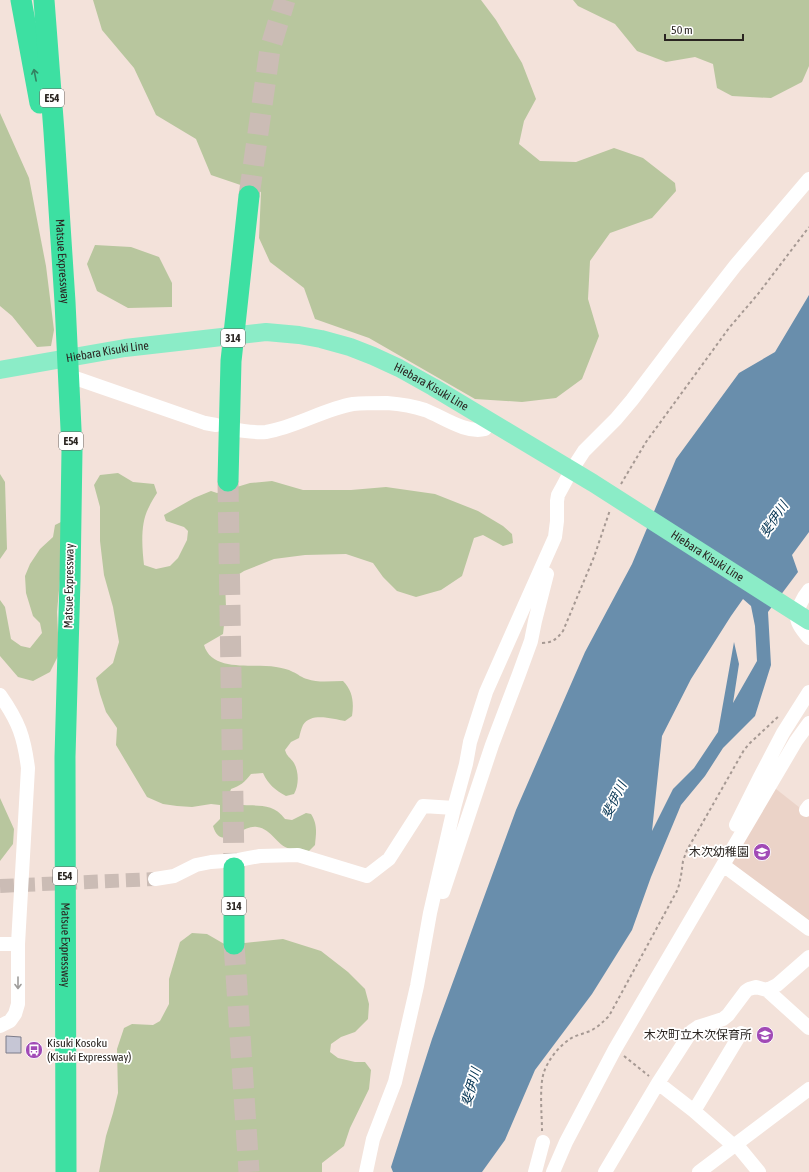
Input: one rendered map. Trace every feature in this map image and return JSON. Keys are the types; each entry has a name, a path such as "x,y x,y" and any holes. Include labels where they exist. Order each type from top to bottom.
{"highway":[{"path":"21,0 58,196"},
{"name":"Matsue Expressway","path":"44,0 65,302 72,450 70,580 64,756 66,1172"},
{"path":"54,132 55,0"},
{"name":"314","path":"228,482 231,361 249,196"},
{"name":"314","path":"234,868 234,944"}],"main road":[{"name":"Hiebara Kisuki Line","path":"0,370 125,348 266,332 299,335 350,347 399,368 593,483 809,621"}],"street":[{"path":"366,1172 373,1139 395,1082 417,986 430,913 470,742 486,692 555,537 558,496 571,471 584,451 616,419 632,400 730,272 809,179"},
{"path":"62,360 66,371 72,377 205,423 216,425"},
{"path":"236,430 266,432 353,404 367,403 387,403 411,406 465,428 474,430 485,429 490,422"},
{"path":"430,913 437,909 492,745 531,641 534,620 549,564 547,557"},
{"path":"809,590 800,603 796,619 809,638"},
{"path":"740,836 736,832 736,829 741,815 783,733 809,692"},
{"path":"0,696 19,726 25,748 28,768 18,944 18,1004 15,1014 10,1021 0,1026"},
{"path":"553,1172 566,1142 615,1049 796,741 809,723"},
{"path":"155,879 174,876 196,865 211,862 238,860 260,856 298,855 366,876 390,859 423,806 454,808"},
{"path":"723,865 809,929"},
{"path":"0,944 18,944"},
{"path":"767,990 777,985 809,957"},
{"path":"605,1172 658,1083 692,1031 723,1019 749,989 756,987 767,990 809,1028"},
{"path":"694,1111 744,1035 723,1019"},
{"path":"658,1083 735,1145 759,1172"},
{"path":"699,1172 809,1089"},
{"path":"535,1172 541,1139"}],"path":[{"path":"619,489 646,442 709,355 809,227"},
{"path":"531,641 547,643 556,639 563,631 594,557 610,510"},
{"path":"541,1139 542,1084 544,1073 548,1064 561,1047 570,1039 579,1034 590,1031 600,1025 609,1016 678,889 683,861 687,850 704,819 744,750 780,714"},
{"path":"615,1049 658,1083"}],"shaded area":[{"path":"771,785 809,815 809,923 729,861"}],"green space":[{"path":"93,0 481,0 496,20 522,63 536,99 524,121 519,144 540,161 576,162 614,148 643,158 675,183 676,191 652,218 610,233 590,261 588,299 599,336 582,379 556,398 522,402 475,399 369,338 315,319 304,288 270,262 259,238 261,192 211,175 196,139 156,115 134,68 102,30"},
{"path":"573,0 809,0 809,66 802,82 771,98 732,96 717,88 713,64 695,57 666,62 637,51 615,24 578,6"},
{"path":"0,113 29,178 46,266 54,330 51,346 37,347 12,316 0,306"},
{"path":"95,245 131,247 159,257 172,283 172,307 128,308 97,291 87,264"},
{"path":"118,473 133,482 154,484 157,493 146,513 142,543 144,565 156,569 170,566 178,558 187,540 188,531 184,527 166,521 164,515 194,498 211,491 217,493 250,483 272,481 303,490 351,490 386,487 435,494 478,511 503,526 512,534 513,543 503,546 483,535 474,538 462,576 441,590 416,597 397,591 383,577 373,563 346,554 305,555 274,559 244,571 225,583 226,607 223,634 204,645 208,654 216,660 224,663 287,669 305,678 316,681 343,681 351,693 353,702 352,716 345,721 317,717 307,721 303,725 299,738 291,742 285,750 294,763 298,774 298,783 294,794 286,796 278,791 270,784 263,773 251,774 237,787 231,789 229,795 230,802 273,809 285,819 292,820 306,813 311,814 316,825 316,833 315,845 309,851 294,850 285,847 267,831 257,827 244,829 232,836 221,837 217,834 213,826 220,819 220,805 211,804 192,807 177,806 163,804 147,797 116,745 117,728 106,712 96,678 113,663 119,642 113,607 104,575 100,541 100,507 94,485 100,475"},
{"path":"0,474 5,482 7,549 0,559"},
{"path":"61,522 61,568 57,612 59,654 50,672 33,681 18,677 0,656 0,600 5,607 11,639 21,646 30,648 42,633 40,623 33,616 26,593 25,576 30,564 40,549 53,537 55,525"},
{"path":"0,798 14,829 13,844 0,861"},
{"path":"192,933 207,934 226,945 283,939 321,951 348,972 365,989 369,1004 368,1019 355,1032 341,1037 331,1044 330,1052 338,1058 355,1062 365,1062 371,1070 369,1089 350,1128 344,1146 322,1163 322,1172 99,1172 106,1136 118,1093 117,1049 124,1028 132,1024 153,1025 160,1021 169,1004 169,979 180,942"}],"water":[{"name":"斐伊川","path":"809,295 809,532 792,555 798,572 768,612 771,665 755,716 723,748 705,776 681,805 651,877 632,930 592,994 535,1070 505,1140 482,1172 393,1172 391,1167 432,1039 516,810 585,652 632,564 676,459 739,373 775,352","holes":["743,599 751,606 755,626 757,661 733,703 739,664 734,642 718,732 694,768 673,789 652,831 662,736 691,679 731,616"]}],"building":[{"path":"6,1036 21,1037 21,1053 6,1053"}],"tunnel":[{"path":"249,196 270,49 285,0"},
{"path":"228,481 234,868"},
{"path":"0,886 155,879"},
{"path":"234,944 249,1172"}],"place":[{"name":"木次幼稚園","path":"762,852"},
{"name":"木次町立木次保育所","path":"765,1035"},
{"name":"Kisuki Kosoku (Kisuki Expressway)","path":"34,1050"}]}
